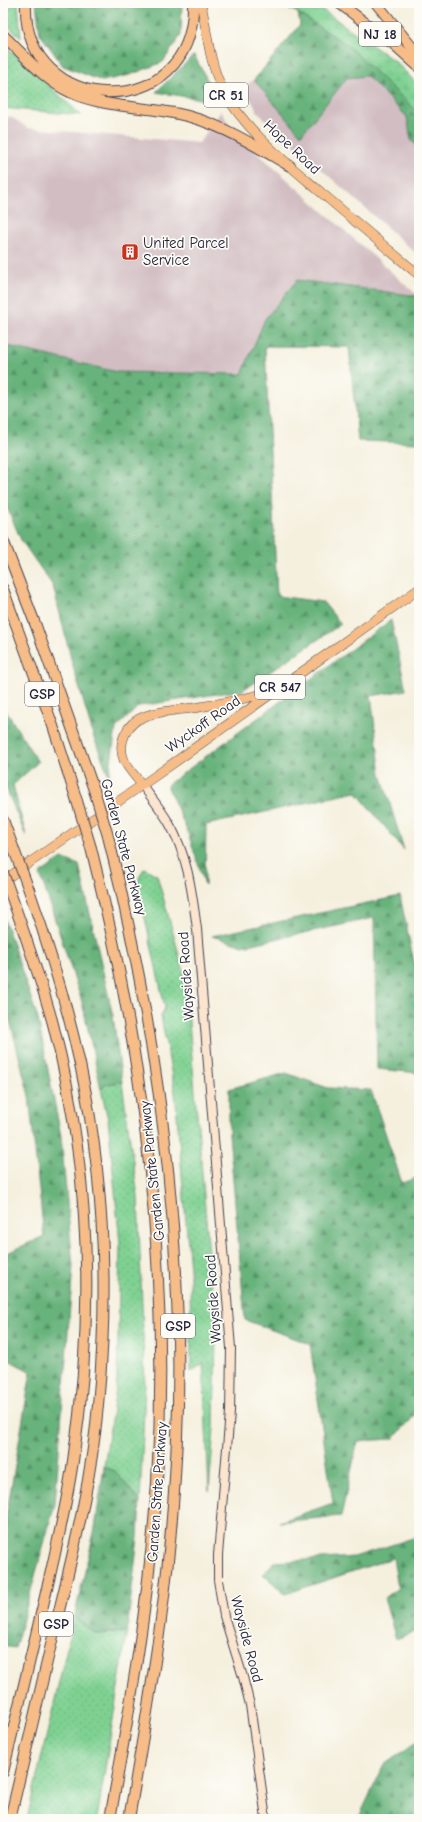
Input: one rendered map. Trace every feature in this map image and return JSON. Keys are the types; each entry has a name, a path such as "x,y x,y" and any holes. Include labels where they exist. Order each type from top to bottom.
{"highway":[{"path":"26,3 29,30 37,50 49,66 59,76 76,86 97,92 110,93 131,90 144,86 162,75 173,65 185,49 190,36 193,3"},
{"name":"NJ 18","path":"339,3 363,20 419,67"},
{"path":"376,3 419,56"},
{"path":"3,35 48,78 70,92 84,98 174,113 206,122 236,134 290,166"},
{"name":"Garden State Parkway","path":"3,540 42,641 94,790 108,836 132,941 154,1057 170,1184 178,1308 177,1450 166,1583 152,1682 129,1819"},
{"name":"Garden State Parkway","path":"3,589 53,726 91,848 114,942 139,1076 152,1177 160,1304 161,1375 159,1442 149,1570 140,1642 110,1819"},
{"name":"GSP","path":"3,820 29,890 62,994 80,1063 88,1102 99,1188 102,1228 104,1322 98,1406 85,1498 10,1819"},
{"name":"GSP","path":"3,873 43,989 62,1061 82,1200 86,1288 83,1377 73,1462 57,1545 3,1772"}],"main road":[{"name":"Hope Road","path":"201,3 209,46 222,88 242,118 290,166 419,275"},
{"name":"Wyckoff Road","path":"3,881 142,785 419,589"},
{"path":"142,785 126,764 122,752 122,741 126,732 136,721 148,715 225,703 273,692"}],"street":[{"name":"Wayside Road","path":"142,785 169,823 183,854 191,886 197,929 231,1348 230,1412 218,1555 218,1580 224,1616 244,1677 250,1705 266,1819"}],"shaded area":[{"path":"367,76 407,117 411,140 419,148 419,256 258,113 244,86 254,80 301,135 347,78"},
{"path":"221,111 234,132 417,295 390,292 265,319 243,374 117,372 3,345 3,120 10,116 28,128 199,143"}],"green space":[{"path":"3,3 18,3 21,38 3,21"},
{"path":"36,3 182,3 181,35 163,62 130,75 102,81 63,66 40,34"},
{"path":"275,3 313,3 397,63 419,86 419,113 346,44 298,13"},
{"path":"298,13 346,44 419,113 419,148 411,140 407,117 367,76 347,78 301,135 254,80 300,25"},
{"path":"3,43 81,115 3,108"},
{"path":"194,55 219,102 156,92"},
{"path":"297,280 419,296 419,443 358,441 349,347 265,346 277,596 323,602 341,624 243,690 139,706 116,728 109,776 94,738 72,663 53,586 21,540 3,498 3,345 117,372 242,374 265,319"},
{"path":"391,620 406,690 371,696 381,774 404,850 356,792 206,825 205,885 188,833 167,785"},
{"path":"3,706 38,762 13,785 26,836 3,781"},
{"path":"62,858 79,865 113,1016 122,1082 105,1084 101,1089 82,1002 40,874"},
{"path":"144,868 157,875 185,976 216,1334 214,1428 209,1491 203,1363 191,1372 190,1269 175,1093 161,1016 165,1008 137,882"},
{"path":"400,896 419,986 419,1073 377,1069 374,918 243,946 212,936"},
{"path":"3,915 38,1019 61,1136 73,1266 55,1504 15,1648 3,1646 3,1535 31,1372 3,1357 3,1255 44,1236 29,1096 3,993"},
{"path":"286,1073 328,1088 371,1090 402,1183 419,1177 419,1411 393,1439 358,1441 341,1516 279,1522 333,1503 310,1344 245,1320 229,1134 229,1089"},
{"path":"122,1082 138,1197 145,1386 140,1502 115,1471 104,1467 117,1382 120,1244 108,1119 101,1089 105,1084"},
{"path":"104,1467 115,1471 140,1502 138,1537 127,1632 96,1634 74,1618 95,1528"},
{"path":"419,1536 419,1630 396,1639 384,1598 398,1588 393,1558 285,1594 263,1574 274,1562 354,1557"},
{"path":"74,1618 96,1634 127,1632 97,1819 27,1819"},
{"path":"419,1740 419,1819 358,1819 384,1765"}],"place":[{"name":"United Parcel Service","path":"130,252"}]}
